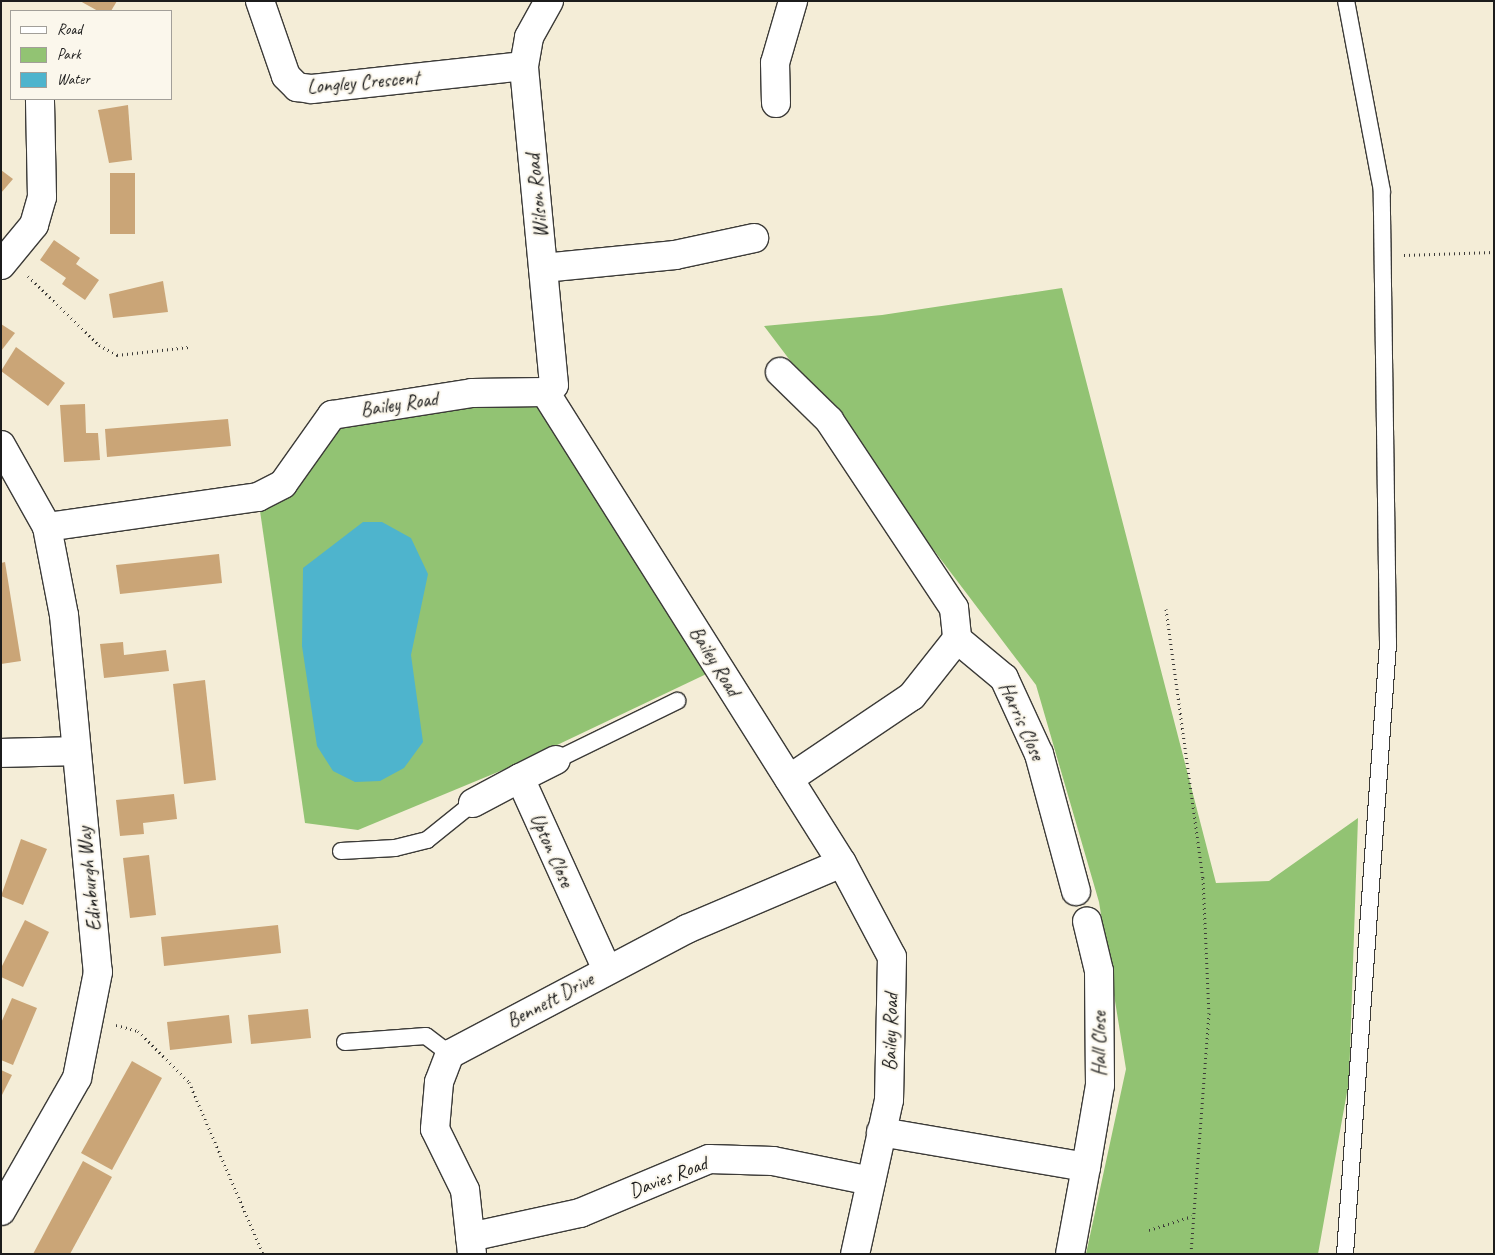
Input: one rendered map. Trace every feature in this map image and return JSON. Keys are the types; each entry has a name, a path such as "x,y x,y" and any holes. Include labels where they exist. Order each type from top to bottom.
{"street":[{"name":"Longley Crescent","path":"260,1 286,76 296,87 312,89 524,66"},
{"name":"Wilson Road","path":"545,392 554,385 524,66 529,37 550,1"},
{"path":"776,103 775,63 793,1"},
{"path":"4,261 34,225 42,197 40,100"},
{"path":"544,268 675,255 754,238"},
{"path":"780,372 829,420 954,608 957,639 912,696 788,779"},
{"name":"Bailey Road","path":"47,527 258,497 283,484 332,415 472,393 545,392 842,863 892,957 889,1100 856,1254"},
{"name":"Edinburgh Way","path":"1,445 47,527 64,615 98,972 77,1078 1,1211"},
{"name":"Harris Close","path":"957,639 1004,678 1038,754 1076,891"},
{"path":"1,753 76,751"},
{"path":"473,803 556,760"},
{"name":"Upton Close","path":"520,778 607,970"},
{"name":"Bennett Drive","path":"450,1054 607,970 842,863"},
{"name":"Hall Close","path":"1070,1254 1100,1085 1099,971 1087,920"},
{"path":"450,1054 439,1082 435,1129 465,1190 471,1246"},
{"path":"881,1132 1086,1167"},
{"name":"Davies Road","path":"471,1246 580,1213 709,1158 773,1161 871,1181"}],"lane":[{"path":"1345,1254 1388,644 1386,255 1382,191 1346,1"},
{"path":"556,760 677,701"},
{"path":"340,851 395,848 427,840 473,803"},
{"path":"345,1042 426,1036 450,1054"}],"path":[{"path":"1386,255 1494,252"},
{"path":"4,261 99,345 117,355 189,347"},
{"path":"1166,609 1204,897 1209,1013 1192,1216 1191,1254"},
{"path":"89,1018 138,1031 189,1082 263,1254"},
{"path":"1149,1230 1192,1216"}],"green space":[{"path":"1062,288 1216,883 1269,881 1358,818 1349,1081 1318,1254 1086,1254 1126,1069 1099,902 1036,685 764,326 882,315"},
{"path":"545,392 719,668 515,765 358,830 305,823 258,497 332,415"}],"water":[{"path":"363,522 382,522 411,538 428,574 411,655 423,742 404,768 380,781 355,782 333,771 317,746 302,646 303,568"}],"building":[{"path":"80,1 117,1 112,10 96,10"},
{"path":"128,105 132,160 109,163 98,110"},
{"path":"1,170 13,179 1,193"},
{"path":"110,173 135,173 135,234 110,234"},
{"path":"54,240 80,258 76,264 99,280 85,300 62,284 66,278 40,260"},
{"path":"163,281 168,312 113,318 109,294"},
{"path":"1,324 15,333 1,351"},
{"path":"16,347 65,383 48,406 1,371"},
{"path":"85,404 86,433 98,433 100,460 64,462 60,405"},
{"path":"228,419 231,446 107,457 105,429"},
{"path":"219,554 222,583 120,594 116,565"},
{"path":"5,562 21,661 1,664 1,563"},
{"path":"123,642 124,655 166,650 169,671 104,678 100,644"},
{"path":"205,680 216,780 184,784 173,684"},
{"path":"174,794 177,819 143,823 144,834 120,836 116,800"},
{"path":"21,839 47,849 23,905 1,896"},
{"path":"149,855 156,915 130,918 123,858"},
{"path":"25,920 49,932 23,987 1,977 1,968"},
{"path":"278,925 281,953 164,966 161,937"},
{"path":"12,998 37,1008 13,1065 1,1060 1,1023"},
{"path":"308,1009 311,1038 251,1044 248,1015"},
{"path":"229,1015 232,1043 170,1050 167,1022"},
{"path":"132,1061 162,1078 112,1170 81,1153"},
{"path":"1,1070 12,1075 1,1097"},
{"path":"83,1161 112,1177 70,1254 33,1254"}]}
